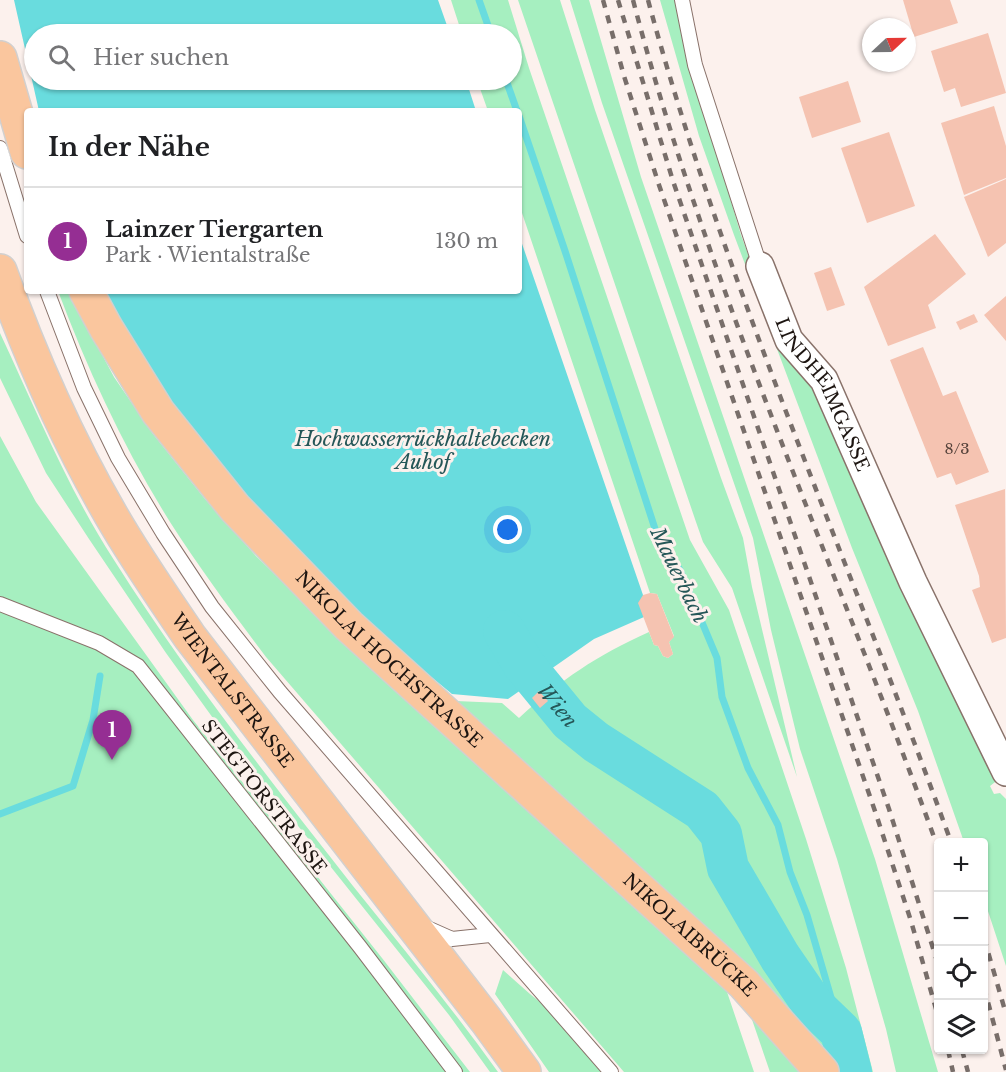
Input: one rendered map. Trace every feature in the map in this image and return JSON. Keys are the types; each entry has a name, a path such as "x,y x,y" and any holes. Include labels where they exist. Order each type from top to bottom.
{"main road":[{"path":"0,58 24,142"},
{"name":"WIENTALSTRASSE","path":"0,271 8,305 82,464 150,579 196,646 524,1072"},
{"name":"NIKOLAI HOCHSTRASSE","path":"88,294 106,328 159,412 235,508 349,626 549,807"},
{"name":"NIKOLAIBRÜCKE","path":"549,807 744,984 822,1072"}],"street":[{"name":"LINDHEIMGASSE","path":"760,266 789,340 824,380 913,582 1006,772"}],"lane":[{"name":"LINDHEIMGASSE","path":"681,0 695,65 760,266"},
{"path":"0,148 24,226"},
{"path":"48,294 84,388 117,458 212,607 280,692 610,1072"},
{"name":"STEGTORSTRASSE","path":"0,604 99,643 138,666 353,938 454,1072"},
{"path":"409,920 452,939 490,935"}],"green space":[{"path":"451,0 508,0 515,24 459,24"},
{"path":"518,0 560,0 595,110 743,538 752,587 797,777 732,588 703,542"},
{"path":"570,0 589,0 641,177 875,859 938,1072 896,1072 886,1029 837,859 800,749 771,630 753,538 602,103"},
{"path":"660,0 676,0 691,66 741,235 769,311 819,382 999,779 990,786 994,794 1000,793 1006,799 1006,966 988,911 988,838 963,838 918,711 852,548 699,136"},
{"path":"522,45 690,540 729,610 806,839 846,968 873,1072 847,1072 744,961 456,701 502,703 519,718 580,669 649,632 654,645 658,646 663,656 668,658 673,654 669,642 674,636 657,594 650,593 522,213 522,108 487,108 481,90 522,90"},
{"path":"59,294 70,294 114,377 153,434 205,499 256,556 325,623 724,983 754,1072 624,1072 266,657 193,557 153,495 82,351"},
{"path":"0,333 53,449 97,533 170,644 260,766 498,1072 490,1072 449,1015 223,732 89,539 46,473 0,378"},
{"path":"0,436 36,502 193,720 470,1072 0,1072"},
{"path":"503,970 571,1027 605,1072 549,1072 495,994"},
{"path":"747,1005 807,1072 770,1072"}],"water":[{"path":"14,0 438,0 446,24 24,24 24,44"},
{"path":"34,90 469,90 475,108 38,108"},
{"name":"Hochwasserrückhaltebecken Auhof","path":"522,244 643,595 644,617 594,639 508,699 452,694 356,615 211,460 112,312 104,294 522,294"}],"building":[{"path":"903,0 950,0 958,23 916,36 916,18 908,18"},
{"path":"988,33 1006,93 961,107 955,88 944,92 931,51"},
{"path":"848,81 861,122 812,138 799,97"},
{"path":"994,106 1006,146 1006,178 964,195 941,123"},
{"path":"889,132 915,206 867,223 841,148"},
{"path":"1006,179 1006,243 988,257 964,197"},
{"path":"935,234 966,274 928,305 936,328 888,346 864,287"},
{"path":"831,267 845,305 827,311 814,273"},
{"path":"1006,296 1006,341 984,315"},
{"path":"974,314 978,322 960,330 956,322"},
{"path":"923,347 943,396 956,391 989,472 956,485 951,473 937,478 890,360"},
{"path":"1005,489 1006,638 992,643 972,590 980,587 979,576 955,505"},
{"path":"657,594 674,637 669,642 673,654 668,658 663,656 658,646 654,645 638,603 643,595"},
{"path":"539,691 548,701 540,708 532,698"}],"waterway":[{"name":"Mauerbach","path":"479,0 487,24"},
{"name":"Mauerbach","path":"510,90 516,108"},
{"name":"Mauerbach","path":"522,125 658,538 680,570 717,658 722,697 748,768 778,825 790,872 807,915 841,1032"},
{"name":"Wien","path":"504,631 524,665 570,721 596,742 702,810 721,834 728,868 780,957 813,1005 841,1032 851,1072"},
{"path":"0,814 73,786 93,720 100,676"}],"railway":[{"path":"603,0 624,76 659,185 876,814 911,921 934,1002"},
{"path":"618,0 673,181 889,809 934,951"},
{"path":"633,0 698,216 736,322 934,838"},
{"path":"648,0 679,108 752,320 950,838"},
{"path":"986,946 1006,1014"},
{"path":"987,1000 1006,1070"},
{"path":"949,1054 953,1072"},
{"path":"963,1054 968,1072"}],"place":[{"name":"Lainzer Tiergarten","path":"112,760"}]}
